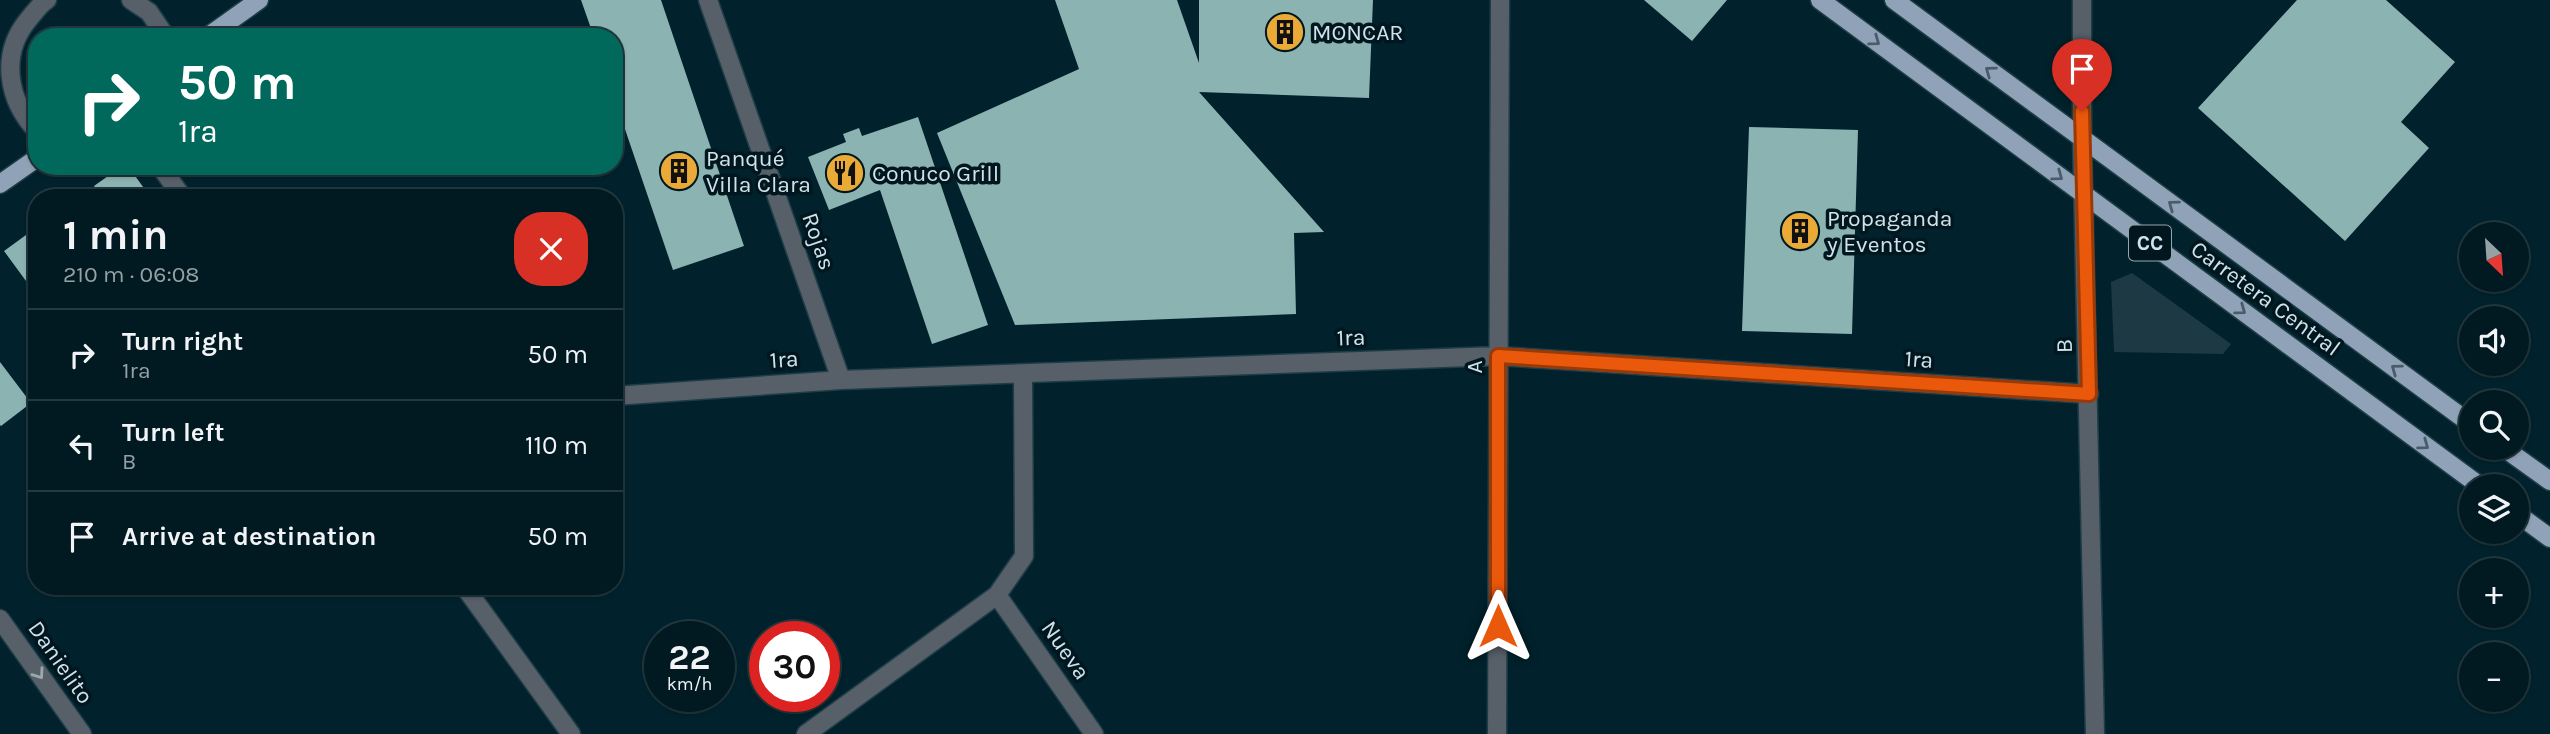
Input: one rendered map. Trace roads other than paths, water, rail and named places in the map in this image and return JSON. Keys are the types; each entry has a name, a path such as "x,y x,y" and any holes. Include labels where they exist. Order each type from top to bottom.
{"main road":[{"path":"220,28 259,0"},
{"name":"Carretera Central","path":"1820,0 2464,474"},
{"name":"Carretera Central","path":"1894,0 2459,415"},
{"path":"0,184 28,164"},
{"path":"2521,460 2550,481"},
{"path":"2529,523 2550,538"}],"street":[{"path":"28,119 18,106 10,79 12,51 21,29 45,0"},
{"path":"131,0 149,12 160,28"},
{"name":"Rojas","path":"708,0 841,380"},
{"name":"A","path":"1497,734 1500,0"},
{"name":"B","path":"2082,0 2082,138 2095,734"},
{"name":"1ra","path":"623,395 841,380 1498,356 2089,394"},
{"path":"806,734 997,595 1024,556 1023,374"},
{"path":"471,595 571,734"},
{"name":"Nueva","path":"997,595 1094,734"},
{"name":"Danielito","path":"0,619 82,734"}],"place":[{"name":"MONCAR","path":"1285,32"},
{"name":"Panqué Villa Clara","path":"679,171"},
{"name":"Conuco Grill","path":"845,173"},
{"name":"Propaganda y Eventos","path":"1800,231"}]}
